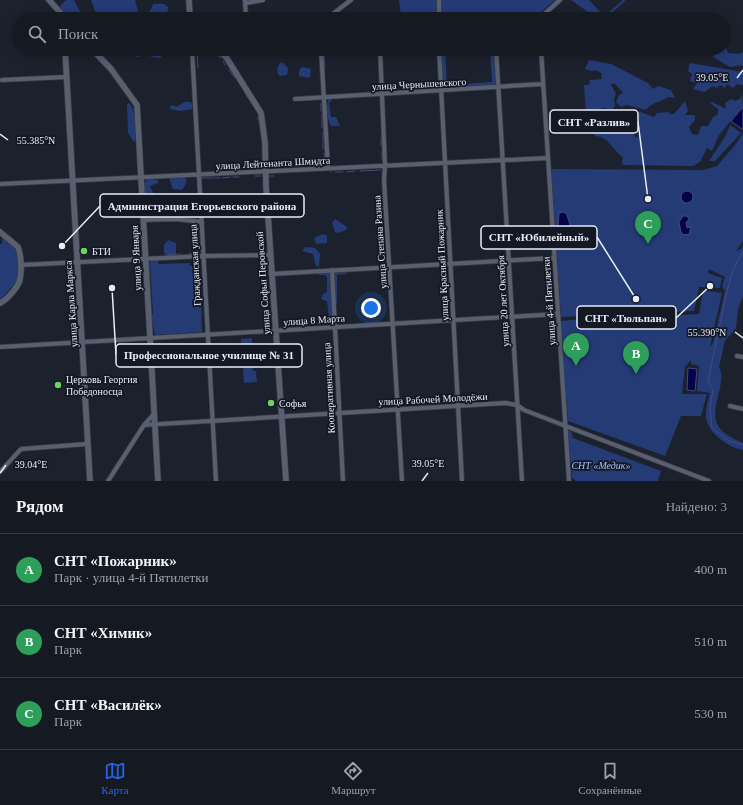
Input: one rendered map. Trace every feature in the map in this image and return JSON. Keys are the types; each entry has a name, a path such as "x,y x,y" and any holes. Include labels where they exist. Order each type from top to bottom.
{"street":[{"path":"48,0 57,12"},
{"path":"48,0 59,12"},
{"path":"189,0 190,12"},
{"path":"246,12 245,2 263,0"},
{"path":"335,12 351,0"},
{"path":"439,0 439,12"},
{"path":"547,12 560,0"},
{"name":"улица Карла Маркса","path":"67,56 66,77 90,481"},
{"name":"улица 9 Января","path":"99,56 111,69 136,105 158,481"},
{"name":"Гражданская улица","path":"192,56 216,481"},
{"name":"улица Софьи Перовской","path":"223,56 232,68 261,114 267,172 266,186 271,274 286,481"},
{"path":"321,56 328,168"},
{"name":"улица Степана Разина","path":"380,56 385,165 384,180 394,323 402,481"},
{"name":"улица Красный Пожарник","path":"439,56 452,321 462,481"},
{"name":"улица 20 лет Октября","path":"497,56 522,481"},
{"name":"улица 4-й Пятилетки","path":"541,56 569,481"},
{"path":"1,80 66,77"},
{"name":"улица Чернышевского","path":"295,99 499,88 543,84"},
{"name":"улица Лейтенанта Шмидта","path":"0,184 548,158"},
{"path":"143,220 176,219 202,222"},
{"path":"0,232 18,247 20,265 20,282 0,303"},
{"path":"20,265 204,256 270,255"},
{"path":"271,274 509,262 554,258"},
{"name":"Кооперативная улица","path":"332,270 343,481"},
{"name":"улица 8 Марта","path":"0,347 150,339 334,326 452,321 558,314"},
{"path":"737,356 743,357"},
{"name":"улица Рабочей Молодёжи","path":"144,425 505,403 518,405 524,410 708,481"},
{"path":"730,406 743,409"},
{"path":"108,481 144,425 154,414"},
{"path":"0,472 21,449 87,444"}],"green space":[{"path":"66,0 74,0 80,12 64,12 59,7"},
{"path":"91,0 135,0 138,11 137,12 95,12"},
{"path":"399,0 438,0 437,12 400,12"},
{"path":"440,0 555,0 541,12 439,12"},
{"path":"571,0 589,0 600,12 588,12"},
{"path":"623,0 626,0 613,12 609,12"},
{"path":"153,4 164,4 168,7 168,12 149,12"},
{"path":"743,52 743,65 730,67 713,57 731,56 731,53 739,54"},
{"path":"151,56 162,56 160,58"},
{"path":"441,56 445,56 447,85 492,82 490,56 495,56 496,85 445,90 442,86"},
{"path":"589,60 611,64 648,83 653,89 658,86 671,90 675,98 668,97 652,105 646,110 627,105 621,107 616,102 619,95 623,93 614,83 611,85 616,94 614,99 615,106 612,110 603,108 587,119 587,123 584,124 581,117 586,114 584,85 589,85 590,80 602,79 601,73 597,70 592,71 585,69"},
{"path":"282,62 288,68 287,75 279,76 278,68"},
{"path":"690,63 743,72 743,85 737,84 733,88 727,84 725,88 720,85 717,88 712,86 705,92 693,89 697,83 690,81 692,74 688,71"},
{"path":"302,67 311,69 310,78 299,76 299,71"},
{"path":"742,93 743,106 719,135 712,151 707,148 700,162 693,166 623,165 623,158 604,138 595,136 590,128 590,120 596,116 599,118 601,113 605,113 610,121 631,132 637,138 640,134 640,129 632,128 629,124 632,118 631,112 635,110 654,117 657,113 669,112 670,114 674,114 685,101 688,111 685,115 695,115 695,120 689,127 692,134 698,135 701,126 708,126 713,117 718,114 718,109 710,103 712,102 726,109 725,103 731,99 736,101 741,98"},
{"path":"329,99 332,100 329,103 331,117 336,117 340,126 331,126 327,109"},
{"path":"185,102 191,102 193,109 180,111 170,109 170,106 173,105 176,107"},
{"path":"129,103 133,110 135,122 136,134 134,142 128,133 127,104"},
{"path":"730,125 741,133 715,161 709,161 726,135"},
{"path":"743,133 743,241 736,251 741,249 743,245 743,296 738,309 736,328 725,341 719,367 721,372 721,380 715,416 716,422 725,433 743,443 743,450 737,449 720,439 708,424 706,415 710,393 697,391 699,366 691,364 691,360 685,367 682,394 707,394 701,416 681,416 665,456 568,421 560,321 585,319 585,321 699,314 703,290 722,293 710,347 713,343 725,291 722,286 725,277 709,269 708,273 722,278 720,288 699,287 694,311 561,317 551,169 703,170 717,166 736,144"},
{"path":"185,177 186,182 182,190 173,189 169,178"},
{"path":"147,179 158,180 158,183 150,186 154,200 164,200 166,203 157,215 150,215 145,211 144,184"},
{"path":"382,195 385,219 383,220 379,218 379,201"},
{"path":"199,202 199,216 196,219 175,215 178,211 187,210 190,203"},
{"path":"335,219 347,227 346,230 338,233 335,232 332,223"},
{"path":"323,234 327,236 327,243 316,244 314,238"},
{"path":"2,236 18,250 18,280 0,300 0,244 2,244"},
{"path":"168,240 176,243 176,254 169,255 164,253 164,245"},
{"path":"305,247 315,248 320,254 319,267 316,266 313,254 302,251"},
{"path":"151,261 158,261 159,264 190,263 189,266 200,265 202,332 155,335 151,316 153,314 150,266 147,266"},
{"path":"346,271 346,274 337,275 337,302 331,318 329,317 327,301 321,299 323,294 327,292 327,277 325,275 319,275 318,273"},
{"path":"252,338 253,371 256,371 257,382 244,383 241,339"},
{"name":"СНТ «Медик»","path":"568,431 571,431 573,438 661,471 658,481 576,481 572,478"}],"shaded area":[{"path":"743,107 743,129 742,129 731,121"},
{"path":"685,191 689,191 693,197 689,203 685,203 681,199 681,195"},
{"path":"564,212 567,215 570,225 566,231 562,232 558,228 559,213"},
{"path":"683,216 687,216 689,219 686,223 687,228 691,227 689,234 684,235 681,232 679,222"},
{"path":"688,368 697,369 695,391 687,390"}],"waterway":[{"path":"197,56 198,68"},
{"path":"324,56 325,66"},
{"path":"223,61 225,65"},
{"path":"229,70 235,78"},
{"path":"245,93 248,98"},
{"path":"321,103 321,111"},
{"path":"322,114 322,128"},
{"path":"323,132 323,149"},
{"path":"381,138 381,145"},
{"path":"382,152 382,159"},
{"path":"324,153 325,162"},
{"path":"360,171 380,170"},
{"path":"347,172 355,171"},
{"path":"335,172 343,172"},
{"path":"255,176 261,176"},
{"path":"269,176 274,176"},
{"path":"223,178 230,177"},
{"path":"233,177 239,177"},
{"path":"202,178 213,178"},
{"path":"215,178 220,178"},
{"path":"189,254 198,252 197,239"},
{"path":"743,251 733,270 727,291 708,381 713,390 710,409 712,428 729,441 743,445"},
{"path":"165,255 181,254"}],"place":[{"name":"СНТ «Разлив»","path":"648,199"},
{"name":"СНТ «Василёк»","path":"648,244"},
{"name":"Администрация Егорьевского района","path":"62,246"},
{"name":"БТИ","path":"84,251"},
{"name":"СНТ «Тюльпан»","path":"710,286"},
{"name":"Профессиональное училище № 31","path":"112,288"},
{"name":"СНТ «Юбилейный»","path":"636,299"},
{"name":"СНТ «Пожарник»","path":"576,366"},
{"name":"СНТ «Химик»","path":"636,374"},
{"name":"Церковь Георгия Победоносца","path":"58,385"},
{"name":"Софья","path":"271,403"}]}
